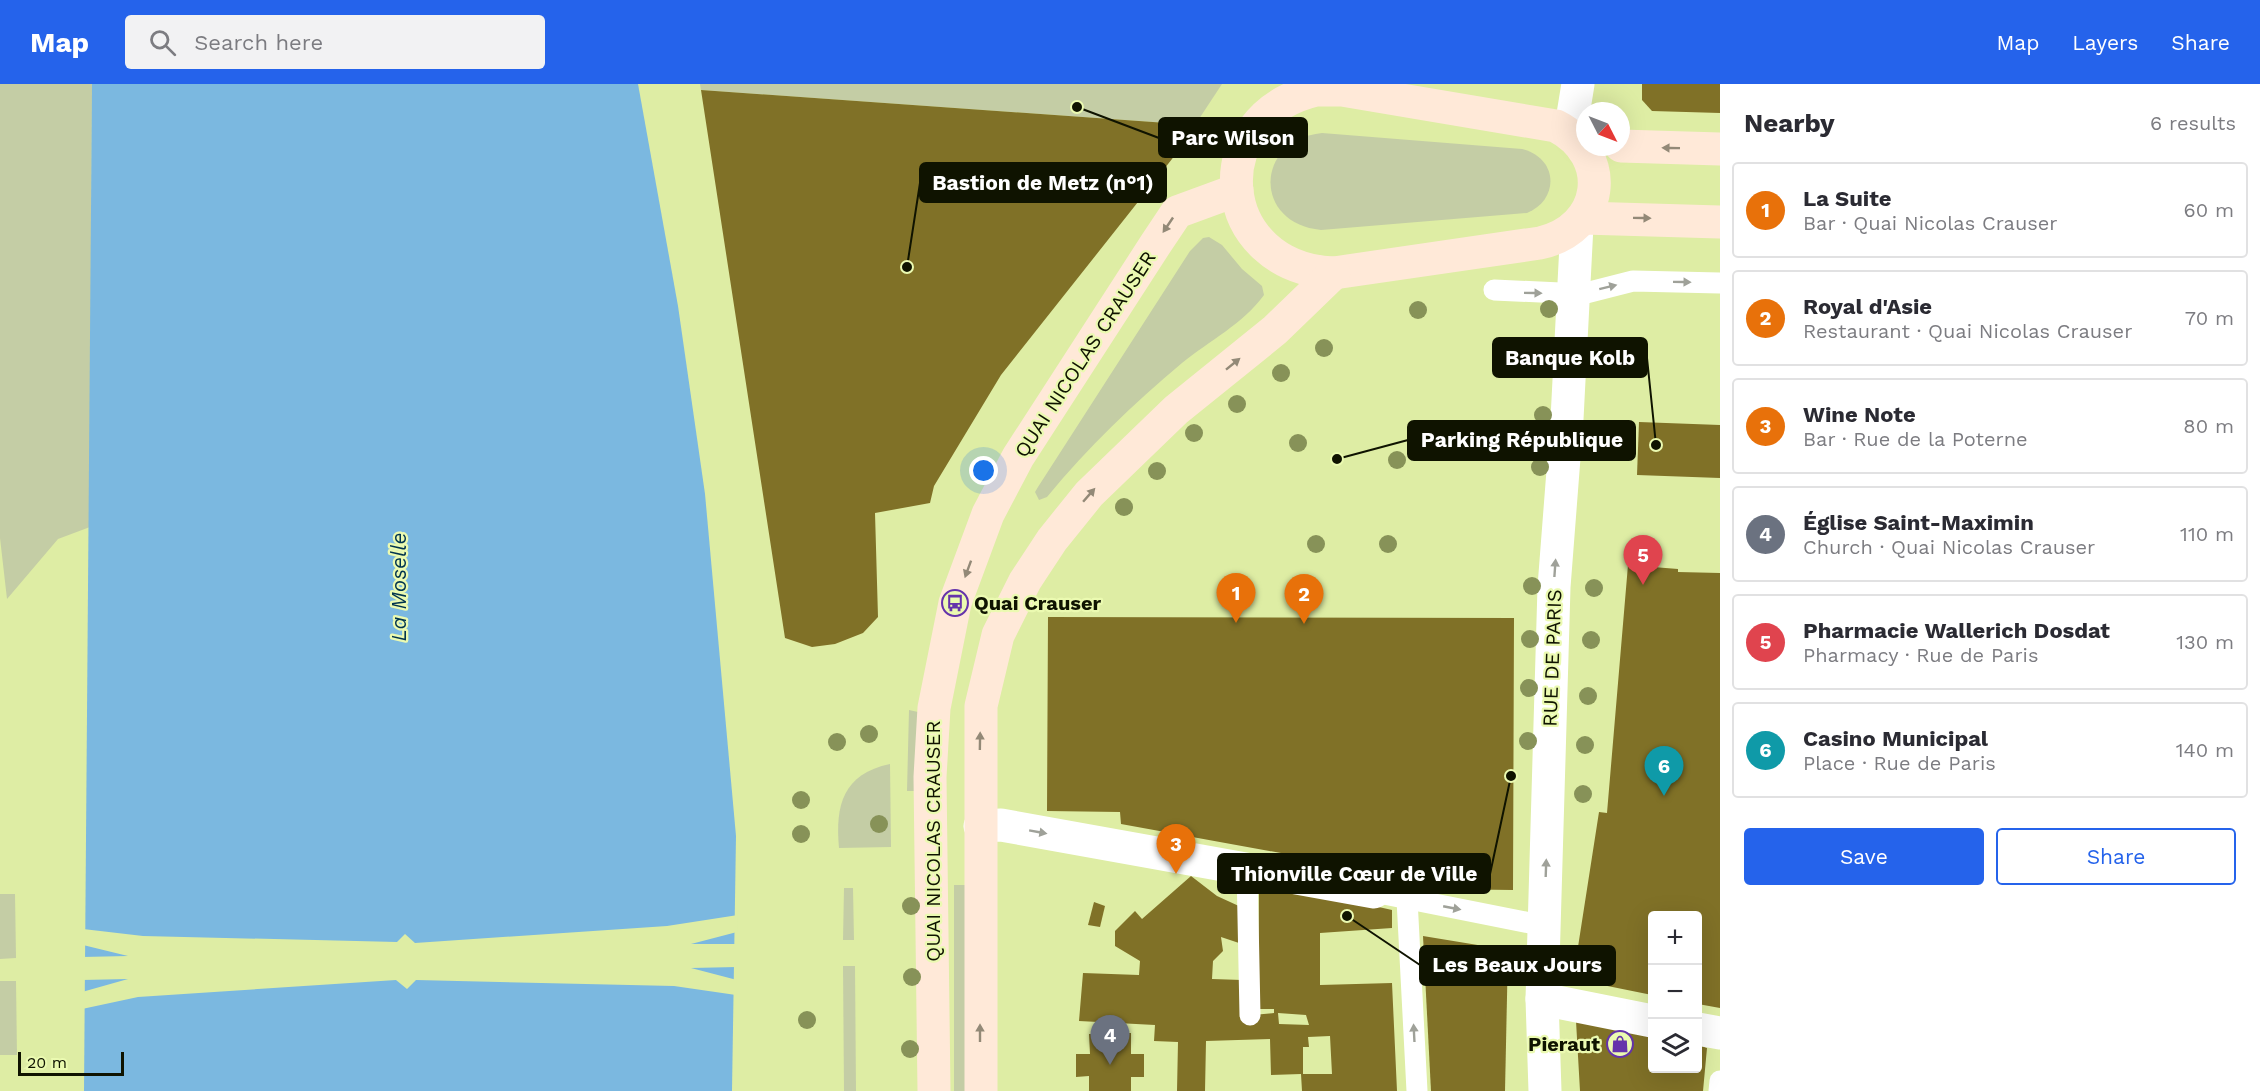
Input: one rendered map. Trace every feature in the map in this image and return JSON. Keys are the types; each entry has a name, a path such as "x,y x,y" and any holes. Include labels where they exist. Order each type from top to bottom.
{"main road":[{"path":"1576,139 1556,126 1480,98 1342,90 1283,93 1256,124 1243,147 1236,173 1237,190 1246,222 1264,247 1291,265 1314,272 1334,273 1556,240 1580,222 1592,200 1595,178 1587,156"},
{"path":"1630,146 1720,149"},
{"name":"QUAI NICOLAS CRAUSER","path":"934,1091 930,777 934,708 956,603 988,514 1018,457 1155,245 1178,212 1237,190"},
{"path":"1580,222 1720,222"},
{"path":"981,1091 981,706 998,635 1025,581 1052,540 1089,494 1176,410 1275,330 1334,273"}],"street":[{"path":"1578,84 1578,102"},
{"name":"RUE DE PARIS","path":"1545,1091 1542,999 1554,587 1567,419 1573,293 1580,222"},
{"path":"980,826 1001,825 1374,892"},
{"path":"1542,999 1648,1020"},
{"path":"1702,1030 1720,1033"}],"lane":[{"path":"1494,290 1582,294 1633,280 1720,283"},
{"path":"1248,869 1250,1015"},
{"path":"1374,892 1545,926"},
{"path":"1407,899 1417,1091"},
{"path":"1719,1091 1720,1081"}],"green space":[{"path":"0,84 92,84 90,527 58,539 7,599 0,538"},
{"path":"700,84 1222,84 1195,125 701,90"},
{"path":"1322,133 1522,149 1543,161 1550,179 1549,189 1538,207 1527,213 1321,230 1299,224 1283,213 1274,199 1270,182 1274,165 1284,150 1300,139"},
{"path":"1209,237 1222,245 1242,269 1262,286 1264,295 1246,315 1182,363 1146,394 1095,443 1047,497 1039,500 1035,492 1038,487 1190,251 1203,238"},
{"path":"909,710 918,712 915,791 907,791"},
{"path":"890,764 891,847 839,848 839,818 845,794 862,775"},
{"path":"954,885 968,885 968,1091 954,1091"},
{"path":"844,888 853,888 854,940 843,940"},
{"path":"0,894 15,894 16,958 0,959"},
{"path":"843,966 855,966 856,1091 844,1091"},
{"path":"0,981 16,981 17,1055 0,1055"}],"water":[{"name":"La Moselle","path":"92,84 638,84 678,306 705,494 736,836 732,1091 84,1091"}],"pier":[{"path":"738,915 737,932 691,944 737,944 737,967 691,968 737,980 736,995 674,986 416,980 407,989 396,980 138,997 82,1009 82,992 128,979 82,980 82,957 128,956 83,945 83,929 143,936 397,942 405,934 415,943 667,926"}],"building":[{"path":"1642,84 1720,84 1720,113 1652,111 1642,100"},
{"path":"701,90 1195,125 1172,159 1001,375 934,486 930,503 875,513 878,617 863,633 835,644 812,647 785,638"},
{"path":"1639,422 1720,425 1720,478 1637,475"},
{"path":"1628,565 1678,569 1678,572 1720,573 1720,1008 1702,1005 1702,911 1648,911 1648,994 1573,979 1599,812 1607,813"},
{"path":"1048,617 1514,618 1513,890 1435,889 1435,881 1121,824 1120,812 1047,811"},
{"path":"1191,876 1217,896 1241,907 1242,944 1221,937 1223,951 1213,961 1212,979 1242,980 1242,1016 1274,1013 1274,1009 1259,1009 1258,1006 1259,892 1321,894 1392,910 1392,928 1320,933 1320,985 1392,983 1397,1091 1302,1091 1301,1074 1271,1075 1270,1039 1206,1041 1205,1091 1177,1091 1178,1042 1154,1041 1155,1025 1079,1021 1083,973 1139,975 1140,961 1115,946 1115,931 1135,911 1142,919","holes":["1278,1013 1306,1015 1309,1025 1279,1024","1330,1036 1332,1074 1303,1074 1303,1047 1309,1047 1308,1037"]},
{"path":"1094,902 1105,906 1100,927 1088,925"},
{"path":"1423,936 1508,950 1505,1091 1431,1091"},
{"path":"1576,1021 1648,1036 1648,1073 1702,1073 1702,1046 1707,1048 1703,1091 1580,1091"},
{"path":"1131,1033 1131,1054 1144,1054 1144,1077 1131,1077 1131,1091 1089,1091 1089,1076 1076,1077 1076,1054 1090,1054 1089,1034"}],"place":[{"name":"Parc Wilson","path":"1077,107"},
{"name":"Bastion de Metz (n°1)","path":"907,267"},
{"name":"Banque Kolb","path":"1656,445"},
{"name":"Parking République","path":"1337,459"},
{"name":"Pharmacie Wallerich Dosdat","path":"1643,585"},
{"name":"Quai Crauser","path":"955,603"},
{"name":"La Suite","path":"1236,623"},
{"name":"Royal d'Asie","path":"1304,624"},
{"name":"Thionville Cœur de Ville","path":"1511,776"},
{"name":"Casino Municipal","path":"1664,796"},
{"name":"Wine Note","path":"1176,874"},
{"name":"Les Beaux Jours","path":"1347,916"},
{"name":"Pieraut","path":"1620,1044"},
{"name":"Église Saint-Maximin","path":"1110,1065"}]}
